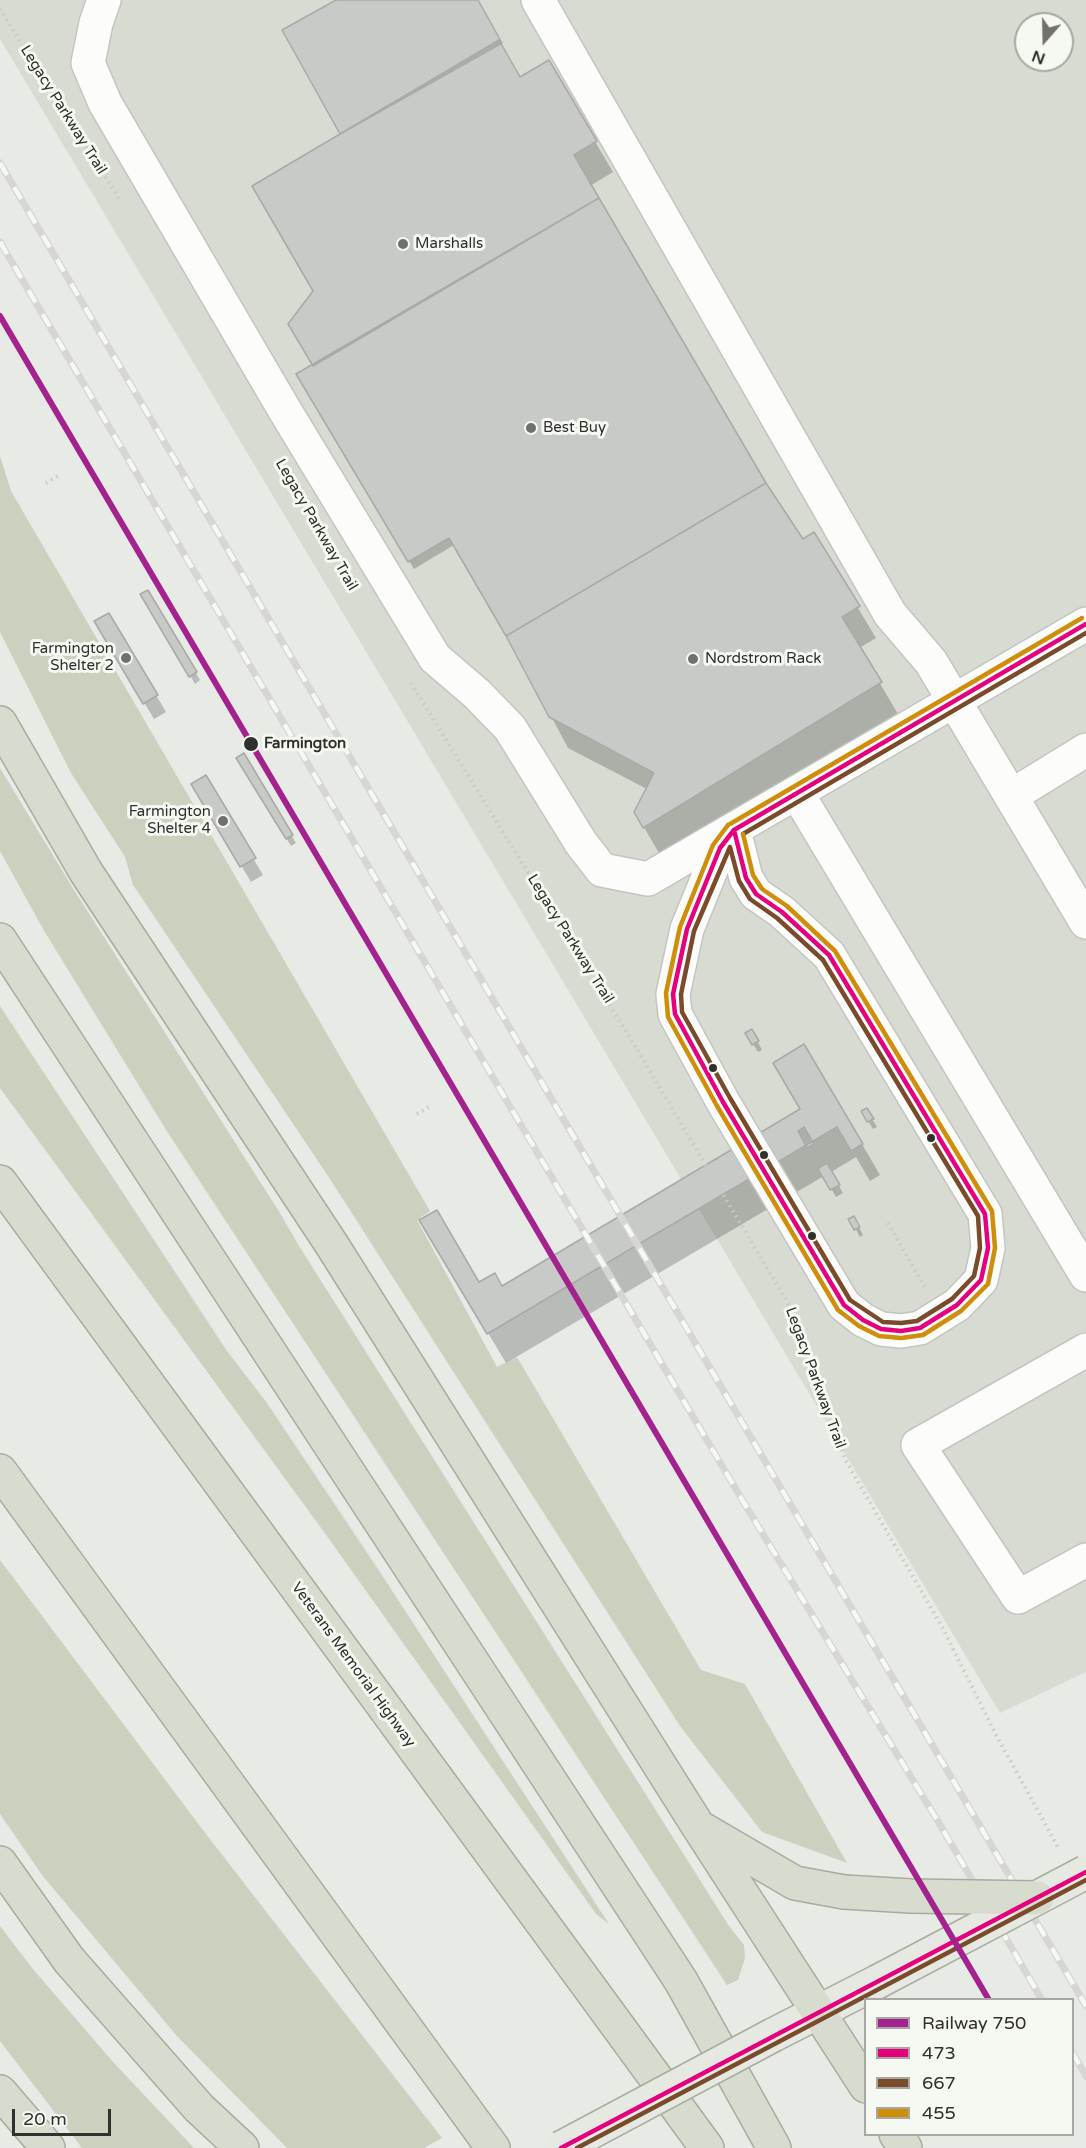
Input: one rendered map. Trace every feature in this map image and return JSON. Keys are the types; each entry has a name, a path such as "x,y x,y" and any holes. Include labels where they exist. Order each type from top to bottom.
{"highway":[{"path":"0,723 86,872 332,1245 698,1826 864,2083"},
{"path":"0,940 681,1981 774,2148"},
{"name":"Veterans Memorial Highway","path":"0,1182 707,2148"},
{"path":"0,1471 493,2148"},
{"path":"698,1826 795,1883 844,1892 911,1896 1037,1898"},
{"path":"0,1863 69,1959 199,2108 242,2148"},
{"path":"0,2092 48,2148"},
{"path":"0,2106 26,2148"}],"main road":[{"path":"561,2148 1037,1898 1075,1864"}],"street":[{"path":"104,0 96,23 88,63 105,103 284,410 435,658 477,694 510,728 581,843 602,870 648,879 1086,624"},
{"path":"538,0 890,614 931,662 1086,922"},
{"path":"1011,796 1086,750"},
{"path":"797,793 1086,1275"},
{"path":"734,830 746,878 756,894 782,912 829,955 986,1214 988,1248 981,1280 957,1305 920,1328 901,1331 881,1329 863,1320 844,1305 717,1092 675,1014 673,994 687,929 720,848 734,830"},
{"path":"1086,1350 918,1445 1018,1597 1086,1560"}],"path":[{"name":"Legacy Parkway Trail","path":"0,9 127,211"},
{"path":"45,483 59,475"},
{"name":"Legacy Parkway Trail","path":"406,675 706,1163 790,1307 846,1461 941,1625 995,1733 1075,1864"},
{"path":"812,1110 826,1102 800,1059 786,1067 812,1110 818,1119 827,1114"},
{"path":"417,1114 431,1106"},
{"path":"441,1218 433,1224 477,1296 491,1287 507,1304 492,1313"},
{"path":"888,1222 927,1291"}],"shaded area":[{"path":"0,0 1086,0 1086,1672 1000,1713 0,39"}],"green space":[{"path":"0,456 11,491 430,1211 417,1220 497,1367 517,1357 701,1670 745,1684 847,1863 762,1832 680,1726 330,1179 133,885 125,857 71,773 0,632"},
{"path":"0,768 74,890 299,1246 729,1926 744,1945 745,1958 738,1980 727,1985 168,1133 43,929 0,851"},
{"path":"0,1006 227,1351 267,1403 378,1569 609,1924 596,1914 324,1532 0,1088"},
{"path":"0,1560 209,1838 442,2138 424,2148 287,2148 176,2035 42,1875 0,1814"},
{"path":"0,1926 32,1968 114,2063 194,2148 82,2148 0,2041"}],"building":[{"path":"336,0 478,0 502,43 340,134 282,30"},
{"name":"Marshalls","path":"499,40 520,77 549,60 597,141 574,155 599,198 313,366 288,324 313,291 252,186"},
{"name":"Best Buy","path":"599,198 766,483 506,636 449,538 408,562 296,374"},
{"name":"Nordstrom Rack","path":"766,483 803,539 814,532 860,606 842,617 882,682 643,828 634,812 654,773 549,717 506,636"},
{"path":"148,590 197,672 189,677 140,594"},
{"name":"Farmington Shelter 2","path":"109,613 158,695 143,704 94,621"},
{"path":"244,753 293,835 286,839 236,758"},
{"name":"Farmington Shelter 4","path":"206,775 256,858 240,867 191,784"},
{"path":"752,1029 759,1041 752,1045 745,1033"},
{"path":"804,1044 863,1144 851,1151 837,1127 487,1334 419,1220 437,1210 479,1282 495,1273 502,1286 800,1109 773,1063"},
{"path":"867,1108 874,1119 867,1122 861,1111"},
{"path":"804,1127 814,1144 807,1148 798,1131"},
{"path":"827,1163 840,1185 830,1190 818,1169"},
{"path":"854,1216 860,1227 854,1230 848,1219"}],"railway":[{"path":"0,163 1086,2006"},
{"path":"0,242 744,1503 939,1823 1041,1998"},
{"path":"1074,2055 1086,2076"}],"rail line":[{"name":"750","path":"0,316 988,1998"}],"transit line":[{"name":"455","path":"730,824 1082,618"},
{"name":"473","path":"734,830 1086,624"},
{"name":"667","path":"743,834 1086,633"},
{"name":"455","path":"728,825 713,845 680,927 666,993 668,1017 717,1106 838,1310 859,1326 879,1336 901,1338 923,1335 961,1311 988,1284 995,1248 992,1211 835,951 787,906 762,889 753,875 743,834"},
{"name":"473","path":"734,830 746,878 756,894 782,912 829,955 985,1214 988,1248 981,1280 957,1305 920,1328 901,1331 881,1329 863,1320 844,1305 723,1102 675,1014 673,994 687,929 720,848 734,830"},
{"name":"667","path":"730,847 739,881 750,899 777,918 823,960 978,1216 980,1248 974,1276 952,1299 917,1321 883,1322 850,1300 730,1098 682,1012 681,994 694,931 730,847"},
{"name":"473","path":"561,2148 1086,1872"},
{"name":"667","path":"577,2148 1086,1880"}],"place":[{"name":"Marshalls","path":"403,244"},
{"name":"Best Buy","path":"531,428"},
{"name":"Farmington Shelter 2","path":"126,658"},
{"name":"Nordstrom Rack","path":"693,659"},
{"name":"Farmington","path":"251,744"},
{"name":"Farmington Shelter 4","path":"223,821"}]}
